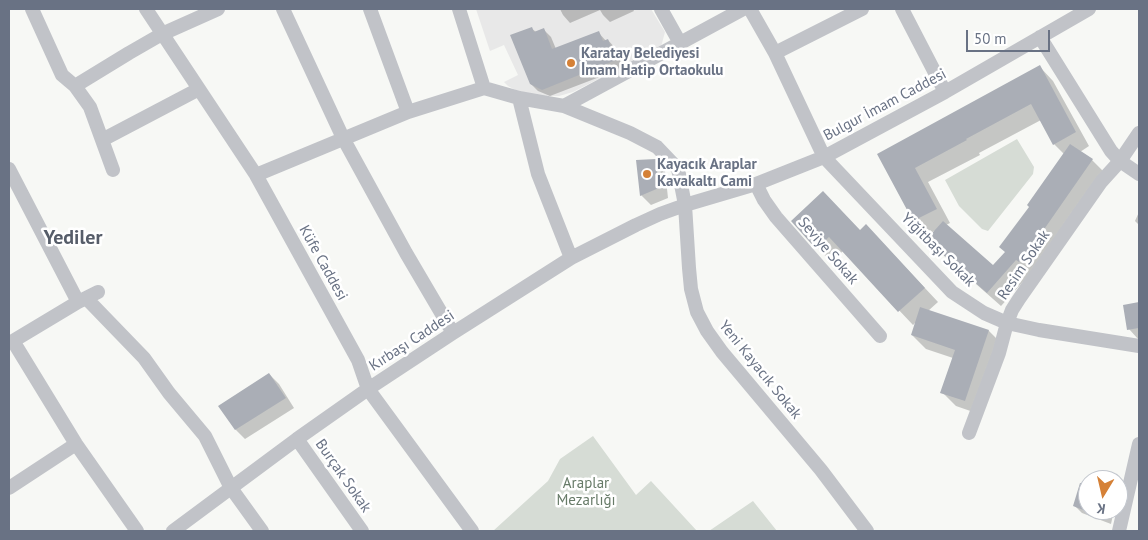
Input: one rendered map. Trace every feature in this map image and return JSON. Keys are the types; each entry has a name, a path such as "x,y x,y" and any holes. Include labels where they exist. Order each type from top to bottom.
{"street":[{"path":"32,9 62,75 75,86 90,107 113,170"},
{"name":"Küfe Caddesi","path":"146,9 256,174 358,360 368,388 472,531"},
{"path":"75,86 162,34 218,9"},
{"path":"283,9 343,138 406,253 453,332"},
{"path":"256,174 408,112 484,88 459,9"},
{"path":"661,9 680,43"},
{"path":"564,106 743,9"},
{"name":"Yiğitbaşı Sokak","path":"750,9 775,53 824,156 952,292 984,313 1007,323 1139,346"},
{"path":"775,53 862,9"},
{"path":"902,9 945,92"},
{"name":"Bulgur İmam Caddesi","path":"685,205 756,184 824,156 945,92 1089,9"},
{"path":"374,10 408,112"},
{"path":"1040,37 1103,139 1120,161 1139,174"},
{"name":"Yeni Kayacık Sokak","path":"484,88 520,98 564,106 630,133 657,147 678,169 685,205 689,268 697,312 707,331 722,352 821,470 867,531"},
{"path":"102,140 199,89"},
{"path":"520,98 538,174 571,258"},
{"name":"Resim Sokak","path":"969,432 999,353 1012,310 1101,182 1120,161 1139,133"},
{"path":"9,169 88,297 144,358 169,393 205,436 231,488 262,531"},
{"name":"Seviye Sokak","path":"756,184 776,217 880,336"},
{"name":"Kırbaşı Caddesi","path":"173,531 368,388 453,332 571,258 636,224 685,205"},
{"path":"88,297 11,342 76,444 137,531"},
{"name":"Burçak Sokak","path":"297,439 362,531"},
{"path":"9,488 76,444"},
{"path":"1125,529 1139,444"}],"shaded area":[{"name":"Karatay Belediyesi İmam Hatip Ortaokulu","path":"476,9 651,9 665,32 661,47 573,92 559,96 543,96 517,91 504,82 518,75 504,45 490,51"}],"green space":[{"path":"1017,139 1034,167 1033,174 988,231 982,229 959,206 945,180"},
{"name":"Araplar Mezarlığı","path":"593,436 636,495 651,481 697,531 493,531 548,481 560,459"},
{"path":"753,501 777,531 709,531"}],"building":[{"path":"532,27 534,32 544,28 552,49 599,31 603,41 608,39 616,60 542,90 530,84 510,35"},
{"path":"1040,65 1076,132 1053,145 1031,104 966,139 915,168 937,209 913,221 877,154"},
{"path":"1070,144 1093,159 1019,262 1016,260 987,293 926,240 943,221 993,265 1005,252 999,247 1029,207 1027,205"},
{"name":"Kayacık Araplar Kavakaltı Cami","path":"656,159 659,188 640,196 636,160"},
{"path":"823,191 860,230 866,224 925,288 898,312 829,237 816,249 791,221"},
{"path":"1139,302 1139,328 1127,330 1123,305"},
{"path":"920,307 989,330 965,401 940,393 955,350 911,335"},
{"path":"269,373 286,398 235,430 218,406"},
{"path":"1078,490 1078,508 1073,506"}],"place":[{"name":"Karatay Belediyesi İmam Hatip Ortaokulu","path":"571,63"},
{"name":"Kayacık Araplar Kavakaltı Cami","path":"647,174"}],"district":[{"name":"Yediler","path":"73,238"}]}
